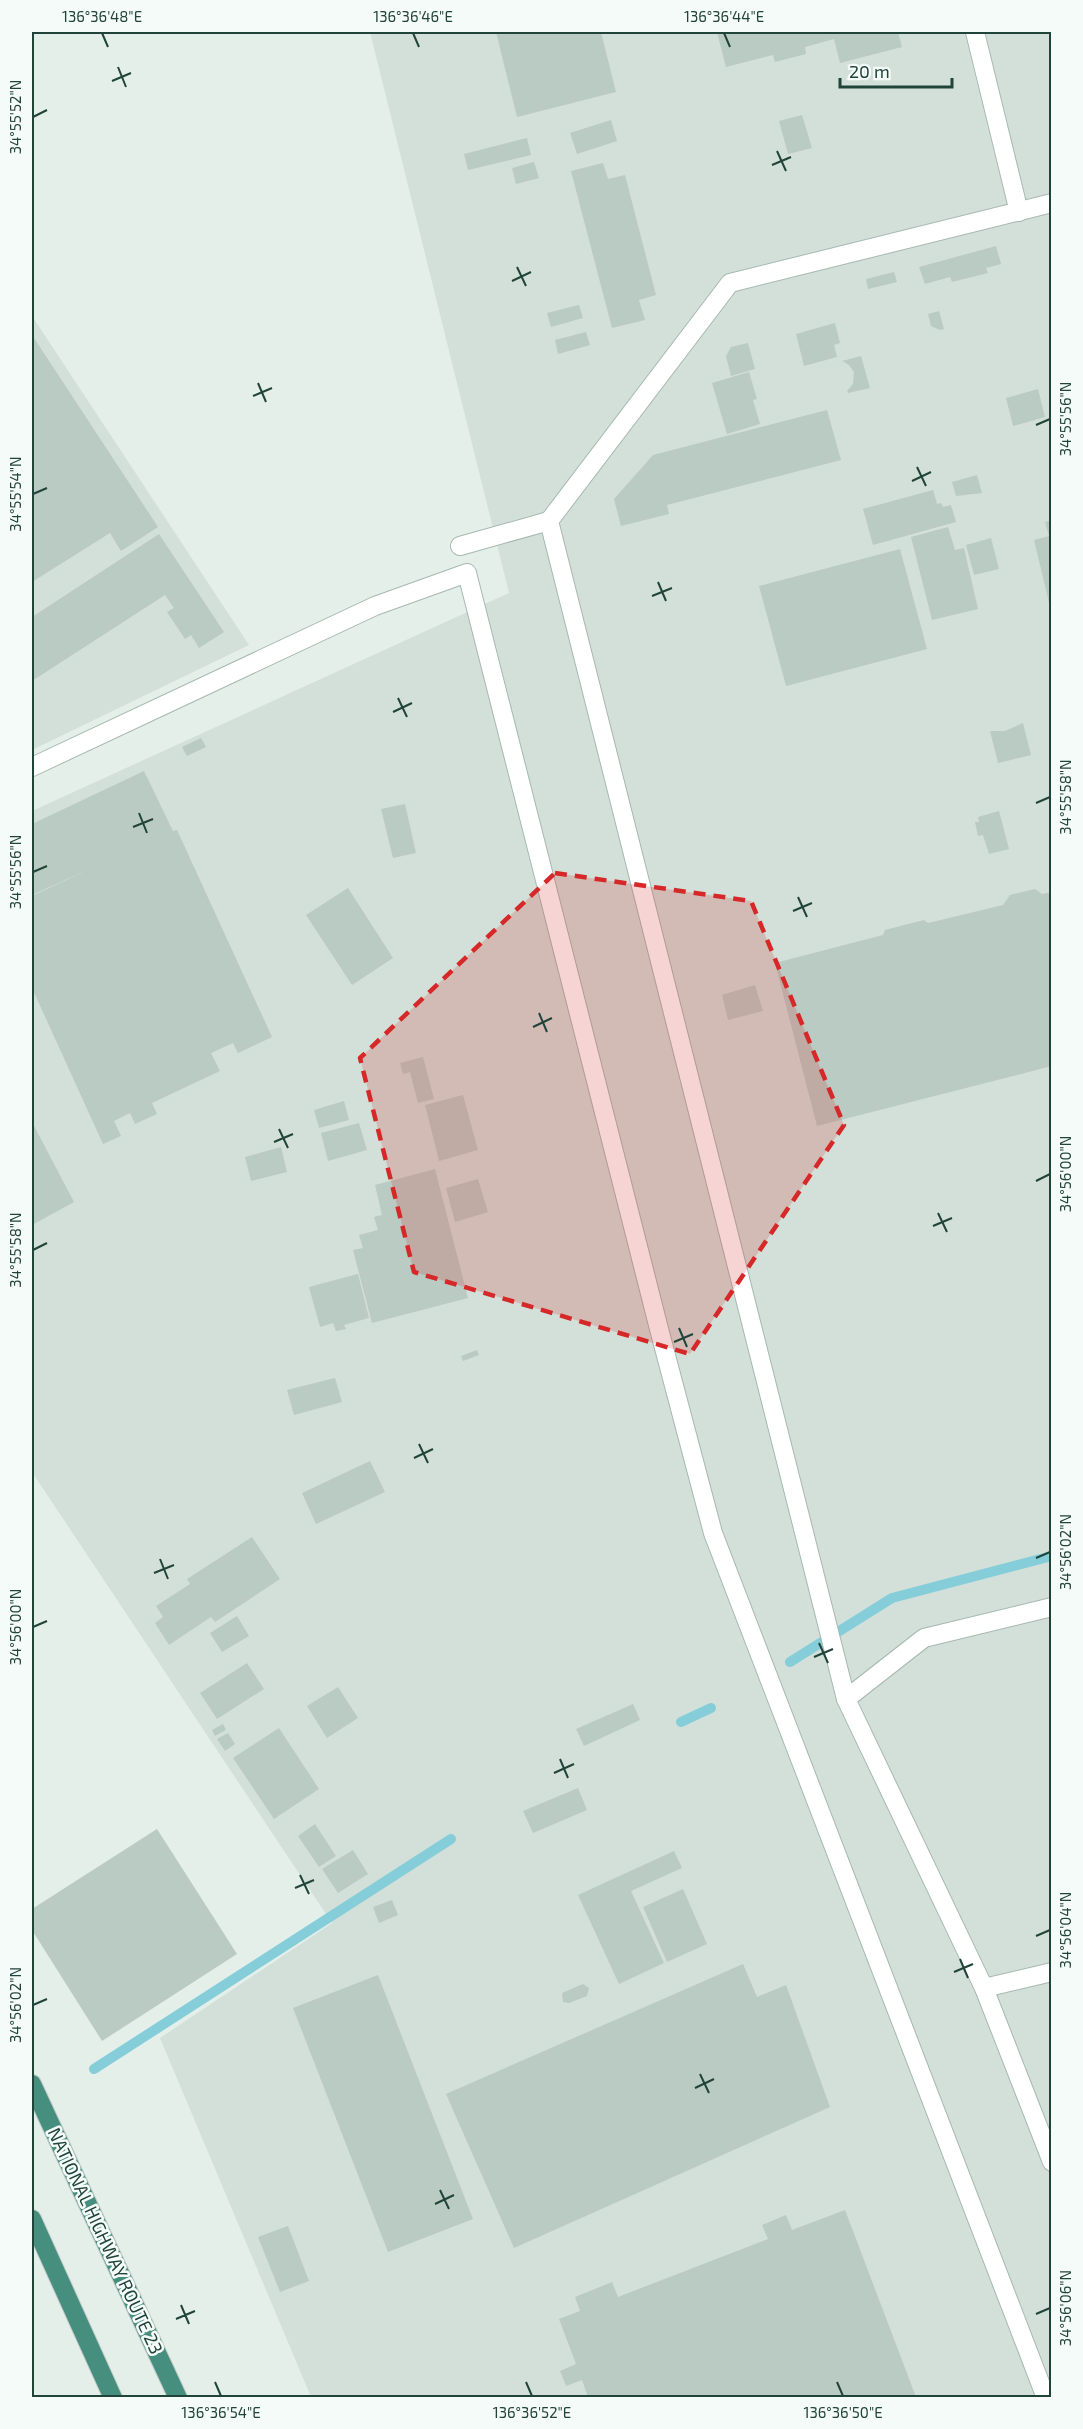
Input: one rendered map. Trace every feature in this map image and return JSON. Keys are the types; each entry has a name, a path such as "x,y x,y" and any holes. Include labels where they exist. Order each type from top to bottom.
{"highway":[{"name":"NATIONAL HIGHWAY ROUTE 23","path":"32,2084 178,2397"},
{"path":"32,2219 113,2397"}],"lane":[{"path":"975,32 1020,212"},
{"path":"460,546 549,521 730,283 1052,203"},
{"path":"549,521 846,1700 984,1988 1052,2162"},
{"path":"32,768 375,606 467,573 713,1533 1046,2397"},
{"path":"846,1700 924,1638 1052,1607"},
{"path":"984,1988 1052,1972"}],"highlighted area":[{"path":"555,873 751,901 844,1125 690,1354 414,1272 360,1058"}],"shaded area":[{"path":"370,32 1051,32 1051,2397 311,2397 160,2038 332,1923 32,1472 32,811 509,593"},
{"path":"32,316 249,645 32,750"}],"building":[{"path":"496,32 601,32 616,92 517,117"},
{"path":"717,32 898,32 902,47 840,63 834,39 805,47 806,54 775,62 773,55 726,67"},
{"path":"802,115 812,148 788,154 779,121"},
{"path":"611,120 617,141 577,154 570,133"},
{"path":"527,138 531,155 468,170 464,154"},
{"path":"534,162 539,178 516,184 512,168"},
{"path":"603,163 608,179 625,175 656,295 639,300 645,320 612,328 571,171"},
{"path":"996,246 1001,264 986,268 988,273 952,282 950,277 925,284 919,267"},
{"path":"894,272 897,282 868,289 866,279"},
{"path":"579,305 583,318 551,327 547,313"},
{"path":"939,311 944,329 940,330 931,326 928,314"},
{"path":"835,323 840,343 834,345 837,357 804,366 796,334"},
{"path":"586,332 590,345 558,354 555,340"},
{"path":"32,335 158,527 121,551 110,533 32,582"},
{"path":"748,343 755,369 731,376 726,356 731,347"},
{"path":"861,356 870,388 848,393 847,391 853,384 854,372 842,361"},
{"path":"749,372 757,399 753,400 760,424 727,434 712,383"},
{"path":"1038,389 1045,417 1013,426 1006,398"},
{"path":"827,410 841,460 667,505 669,514 621,526 614,499 653,455"},
{"path":"977,475 982,493 956,496 952,482"},
{"path":"933,490 937,504 941,503 943,507 951,505 956,522 873,545 863,509"},
{"path":"1052,520 1051,611 1034,540 1049,536 1045,522"},
{"path":"948,527 955,550 964,548 978,609 932,620 911,537"},
{"path":"159,534 224,632 199,648 191,635 185,639 167,612 174,608 165,595 32,681 32,617"},
{"path":"991,538 999,569 974,575 966,545"},
{"path":"900,549 927,649 786,686 759,586"},
{"path":"1023,723 1031,755 998,763 990,731 1005,731"},
{"path":"201,738 206,747 187,756 182,747"},
{"path":"144,771 173,831 177,830 272,1037 238,1053 233,1043 211,1053 220,1071 152,1103 157,1114 135,1124 130,1113 114,1121 121,1136 103,1144 32,988 32,896 94,867 32,895 32,824"},
{"path":"405,804 416,853 393,858 381,809"},
{"path":"999,811 1009,849 989,854 983,835 978,836 975,822 979,822 978,817"},
{"path":"348,888 393,958 352,985 306,915"},
{"path":"1035,889 1042,894 1052,892 1052,1066 817,1126 775,963 883,935 885,930 924,920 928,923 1003,905 1010,895"},
{"path":"755,985 763,1011 728,1020 722,995"},
{"path":"423,1057 434,1099 418,1103 410,1072 403,1074 400,1063"},
{"path":"463,1095 478,1150 439,1161 425,1105"},
{"path":"344,1101 349,1120 319,1128 314,1110"},
{"path":"32,1122 74,1202 32,1225"},
{"path":"359,1123 367,1150 328,1161 321,1133"},
{"path":"281,1147 287,1172 251,1181 245,1157"},
{"path":"435,1169 468,1298 372,1323 353,1250 363,1248 359,1235 378,1230 374,1217 382,1215 375,1185"},
{"path":"478,1179 488,1212 455,1222 446,1188"},
{"path":"358,1274 369,1318 344,1325 346,1329 336,1331 333,1323 320,1327 309,1287"},
{"path":"477,1350 479,1355 463,1361 461,1356"},
{"path":"335,1378 342,1402 294,1415 287,1390"},
{"path":"370,1461 385,1492 316,1524 302,1493"},
{"path":"252,1537 280,1579 215,1622 211,1617 169,1645 155,1623 163,1617 156,1606 190,1584 187,1579"},
{"path":"237,1616 249,1636 222,1652 210,1633"},
{"path":"247,1663 264,1689 217,1719 200,1693"},
{"path":"338,1687 358,1718 327,1738 307,1706"},
{"path":"633,1704 640,1720 584,1746 576,1729"},
{"path":"223,1724 226,1730 215,1736 212,1730"},
{"path":"279,1728 319,1789 274,1819 233,1758"},
{"path":"228,1733 235,1744 225,1751 217,1739"},
{"path":"578,1788 587,1810 533,1833 523,1811"},
{"path":"315,1824 336,1856 319,1867 298,1836"},
{"path":"157,1829 237,1954 102,2041 32,1930 32,1909"},
{"path":"353,1850 368,1874 338,1893 322,1869"},
{"path":"674,1851 682,1868 631,1891 664,1963 619,1984 578,1895"},
{"path":"683,1889 707,1944 667,1962 643,1907"},
{"path":"392,1900 398,1915 379,1923 373,1907"},
{"path":"743,1964 757,1997 786,1985 830,2107 514,2248 446,2094"},
{"path":"378,1975 473,2219 388,2252 293,2008"},
{"path":"583,1984 589,1988 587,1996 569,2003 563,2002 562,1993"},
{"path":"845,2210 916,2397 588,2397 582,2380 566,2386 560,2371 576,2364 559,2319 580,2311 575,2297 612,2282 618,2297 768,2239 762,2225 786,2215 792,2230"},
{"path":"288,2226 309,2281 280,2292 258,2237"}],"waterway":[{"path":"790,1662 892,1598 1052,1556"},
{"path":"681,1722 711,1708"},
{"path":"94,2069 451,1839"}]}
